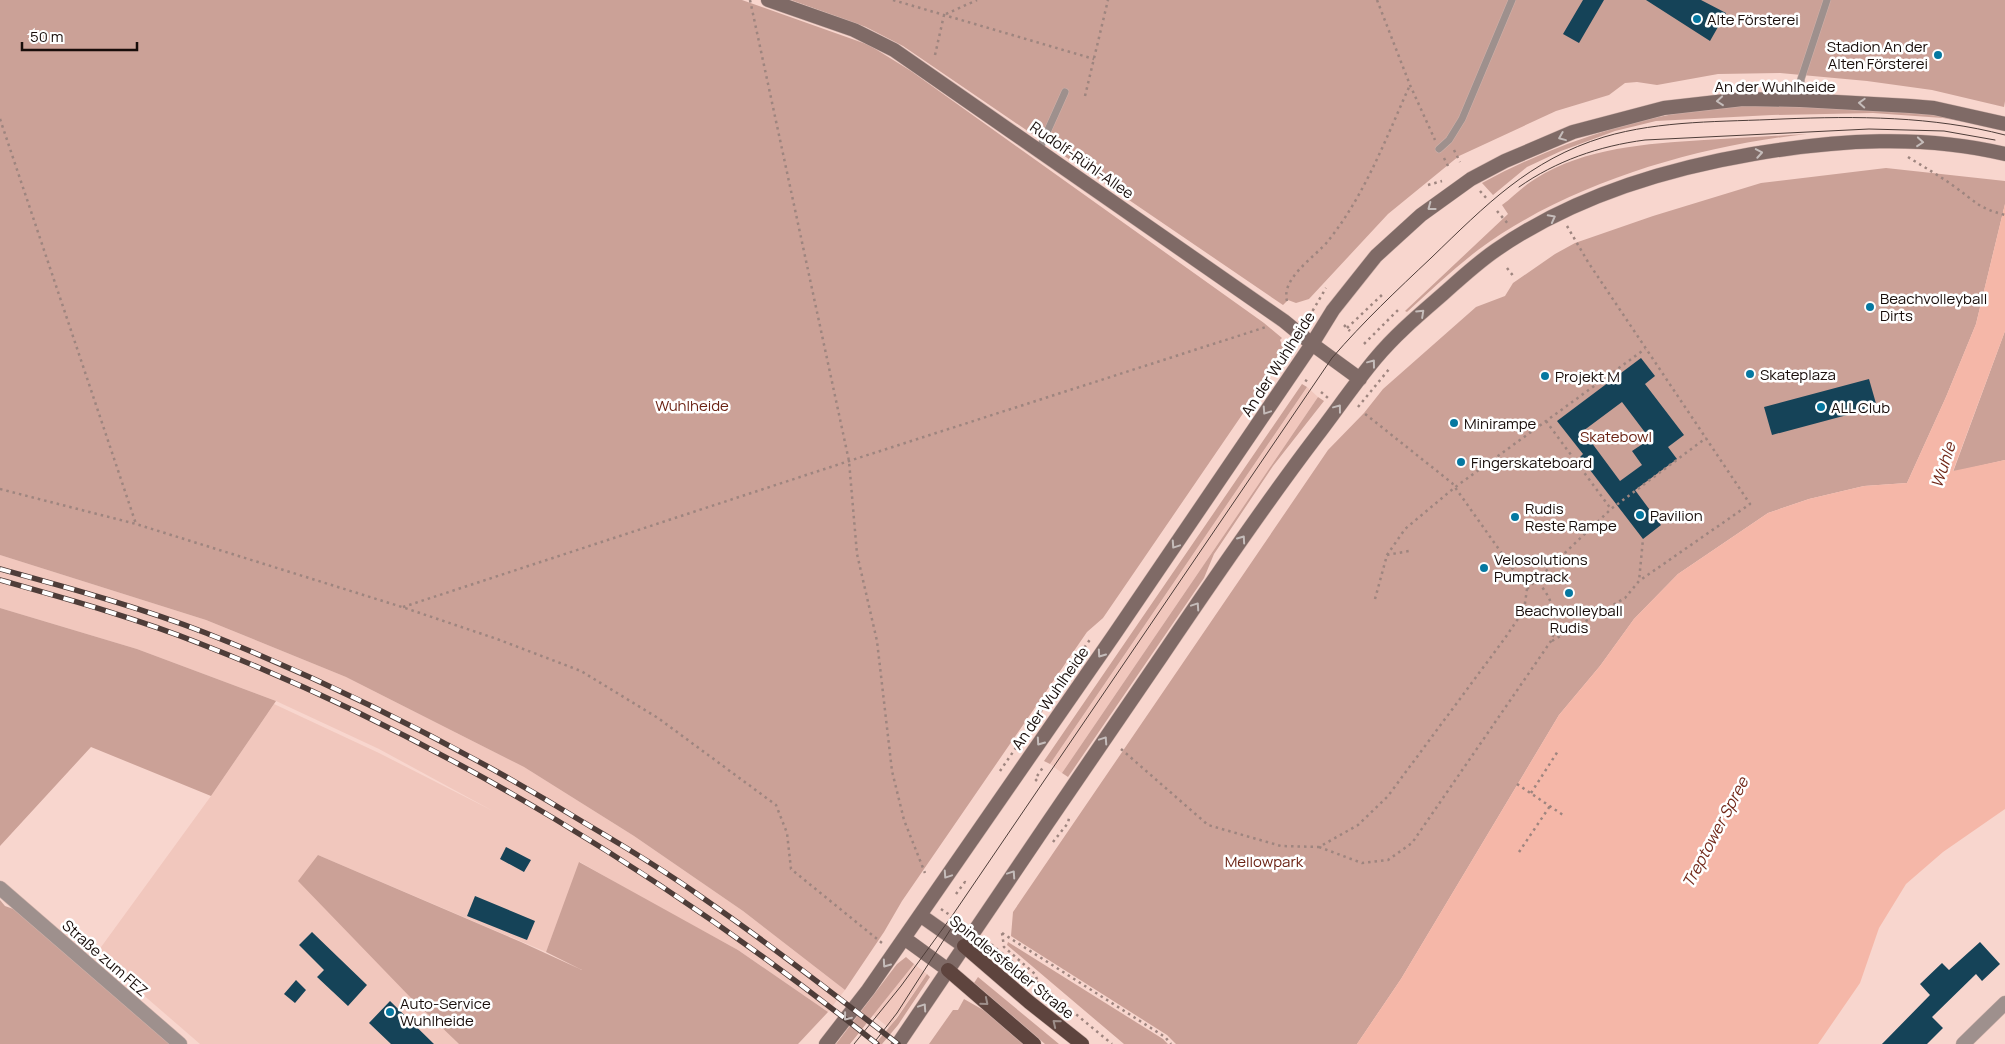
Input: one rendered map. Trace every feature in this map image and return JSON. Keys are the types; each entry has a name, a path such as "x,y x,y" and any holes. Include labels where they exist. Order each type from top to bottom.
{"highway":[{"name":"Spindlersfelder Straße","path":"964,946 1029,1002 1082,1044"},
{"path":"948,970 1034,1044"}],"main road":[{"name":"Rudolf-Rühl-Allee","path":"768,0 854,30 912,62 1284,321 1360,379"},
{"name":"An der Wuhlheide","path":"826,1044 868,990 930,901 1312,344 1332,310 1376,256 1421,215 1458,186 1504,161 1573,132 1664,108 1703,103 1743,100 1800,100 1934,108 2005,124"},
{"path":"898,1044 1282,482 1377,356 1420,314 1467,273 1496,250 1560,214 1632,184 1736,157 1800,146 1863,142 1912,142 1951,145 2005,154"},
{"name":"Spindlersfelder Straße","path":"920,915 964,946"},
{"path":"904,938 948,970"}],"street":[{"name":"Straße zum FEZ","path":"3,894 180,1044"},
{"path":"1963,1044 2005,1003"}],"lane":[{"path":"1439,148 1449,140 1462,119 1512,0"},
{"path":"1800,100 1801,79 1827,0"},
{"path":"1039,150 1066,92"}],"path":[{"path":"750,0 849,461 857,554 877,641 892,771 904,820 925,873"},
{"path":"893,0 1094,59"},
{"path":"944,15 977,0"},
{"path":"1085,96 1108,0"},
{"path":"1377,0 1410,85 1439,148"},
{"path":"935,55 944,15"},
{"path":"1287,302 1285,293 1289,282 1328,242 1353,204 1375,165 1410,85"},
{"path":"0,119 136,524"},
{"path":"1908,157 1955,186 1978,206 1988,211 2005,215"},
{"path":"1444,158 1449,168"},
{"path":"1477,188 1488,200"},
{"path":"1497,211 1512,228"},
{"path":"1551,642 1625,598 1639,581 1750,504 1575,243 1560,214"},
{"path":"1507,268 1514,277"},
{"path":"1322,296 1326,288"},
{"path":"1347,328 1384,293"},
{"path":"1369,348 1362,342 1399,309"},
{"path":"402,607 1284,321"},
{"path":"1344,325 1350,331"},
{"path":"1375,599 1387,555 1405,529 1454,488 1645,349"},
{"path":"1357,408 1390,368"},
{"path":"1306,380 1310,383"},
{"path":"1321,392 1328,398"},
{"path":"1364,414 1452,483 1527,589"},
{"path":"1546,420 1611,509"},
{"path":"1319,847 1358,825 1388,796 1506,638 1524,610 1527,589 1611,509 1706,438"},
{"path":"0,489 136,524 402,607 497,639 581,671 658,718 776,805 787,833 791,869 882,943"},
{"path":"1639,581 1643,539"},
{"path":"1387,555 1409,551"},
{"path":"1121,749 1208,825 1281,846 1319,847 1362,863 1388,860 1412,843 1551,642 1559,621 1548,596 1537,579"},
{"path":"996,778 1091,638"},
{"path":"1531,793 1558,751"},
{"path":"1037,781 1035,779 1044,766"},
{"path":"1517,784 1563,815"},
{"path":"1519,852 1550,806"},
{"path":"960,897 955,894 965,882 967,884"},
{"path":"930,901 999,949 1112,1044"},
{"path":"1038,983 1035,974 1004,947 1002,933 1165,1037 1172,1044"}],"shaded area":[{"path":"1307,387 1318,397 1062,773 1050,764"},
{"path":"0,555 206,620 346,677 524,767 634,836 743,911 845,990 828,1012 738,950 580,862 546,952 318,855 411,998 459,1044 200,1044 96,954 211,796 274,704 379,753 493,811 379,749 276,701 137,649 0,608"},
{"path":"914,964 927,974 889,1028 873,1015"}],"green space":[{"name":"Wuhlheide","path":"0,0 742,0 869,45 911,71 1264,323 1282,338 1280,340 1283,347 1283,355 1103,618 1087,632 902,901 884,932 845,990 743,911 634,836 524,767 346,677 206,620 0,555"},
{"path":"791,0 2005,0 2005,101 2004,107 1932,90 1867,81 1780,73 1718,74 1657,85 1637,82 1625,83 1609,95 1556,111 1459,156 1388,214 1309,299 1296,303 1288,300 1283,305 903,46 866,27"},
{"path":"1775,105 1871,109 1948,116 1992,127 1943,118 1873,113 1772,115 1656,121 1615,131 1561,151 1527,167 1493,195 1482,183 1534,157 1617,127 1703,109"},
{"path":"1807,134 1722,148 1678,158 1635,171 1552,205 1514,226 1478,250 1407,312 1405,311 1508,214 1502,205 1531,182 1555,168 1575,160 1617,149 1660,143"},
{"name":"Mellowpark","path":"1886,168 2005,181 2005,204 1976,324 1946,397 1907,483 1864,486 1809,499 1768,513 1678,574 1634,619 1600,666 1559,715 1401,979 1357,1044 1176,1044 1167,1035 1011,936 1013,912 1328,450 1364,413 1383,389 1476,307 1505,296 1513,283 1555,254 1575,243 1653,216 1761,183"},
{"path":"2005,331 2005,460 1953,472"},
{"path":"1302,384 1307,387 1050,764 1044,761"},
{"path":"1318,397 1324,401 1273,466 1214,554 1204,578 1068,777 1062,773"},
{"path":"0,608 137,649 276,701 211,796 91,747 0,846"},
{"path":"318,855 582,970 546,952 579,862 738,950 828,1012 798,1044 459,1044 411,998 298,881"},
{"path":"0,900 5,906 16,910 170,1044 0,1044"},
{"path":"1008,942 1163,1039 1168,1044 1124,1044 1007,945"},
{"path":"906,957 914,964 850,1044 836,1044 897,964"},
{"path":"927,974 930,977 898,1025 882,1044 875,1044 897,1018"},
{"path":"978,977 1059,1044 1045,1044 974,983"},
{"path":"964,999 985,1011 1024,1044 929,1044 953,1010 958,1010"}],"water":[{"path":"2005,204 2005,331 1953,471 2005,460 2005,809 1943,852 1906,884 1879,928 1860,983 1818,1044 1357,1044 1401,979 1559,715 1600,666 1634,619 1678,574 1768,513 1809,499 1864,486 1907,483 1946,397 1976,324"}],"building":[{"path":"1583,0 1604,0 1579,43 1563,34"},
{"name":"Alte Försterei","path":"1646,0 1701,0 1726,13 1710,41"},
{"path":"1641,358 1655,376 1645,384 1684,435 1668,447 1677,459 1635,490 1661,525 1643,539 1580,457 1583,454 1557,421","holes":["1622,402 1650,439 1632,451 1642,465 1620,481 1583,431"]},
{"name":"ALL Club","path":"1869,379 1877,407 1772,435 1764,407"},
{"path":"506,847 531,860 524,872 500,859"},
{"path":"475,896 535,921 527,940 467,916"},
{"path":"312,932 367,985 348,1006 317,977 324,970 299,945"},
{"path":"1980,942 2000,964 1982,981 1976,974 1932,1017 1943,1028 1927,1044 1882,1044 1930,995 1920,984 1942,963 1949,970"},
{"path":"296,980 306,990 295,1003 284,994"},
{"name":"Auto-Service Wuhlheide","path":"390,1001 434,1044 391,1044 369,1023"}],"tram line":[{"path":"854,1044 901,986 952,916 1332,358 1393,294 1490,202 1510,186 1553,158 1577,147 1604,137 1648,127 1782,119 1866,118 1950,124 2005,135"},
{"path":"1519,187 1563,162 1579,156 1611,146 1645,140 1869,129 1944,131 1995,140"},
{"path":"873,1044 897,1013 954,924"}],"railway":[{"path":"0,569 130,606 206,633 351,696 445,743 537,795 671,876 825,987 898,1044"},
{"path":"0,580 127,617 201,644 291,682 381,724 468,769 554,818 720,926 800,984 877,1044"}],"place":[{"name":"Alte Försterei","path":"1697,19"},
{"name":"Stadion An der Alten Försterei","path":"1938,55"},
{"name":"Beachvolleyball Dirts","path":"1870,307"},
{"name":"Skateplaza","path":"1750,374"},
{"name":"Projekt M","path":"1545,376"},
{"name":"ALL Club","path":"1821,407"},
{"name":"Minirampe","path":"1454,423"},
{"name":"Fingerskateboard","path":"1461,462"},
{"name":"Pavilion","path":"1640,515"},
{"name":"Rudis Reste Rampe","path":"1515,517"},
{"name":"Velosolutions Pumptrack","path":"1484,568"},
{"name":"Beachvolleyball Rudis","path":"1569,593"},
{"name":"Auto-Service Wuhlheide","path":"390,1012"}],"park label":[{"name":"Skatebowl","path":"1616,436"}],"water label":[{"name":"Wuhle","path":"1943,465"},
{"name":"Treptower Spree","path":"1715,832"}]}
